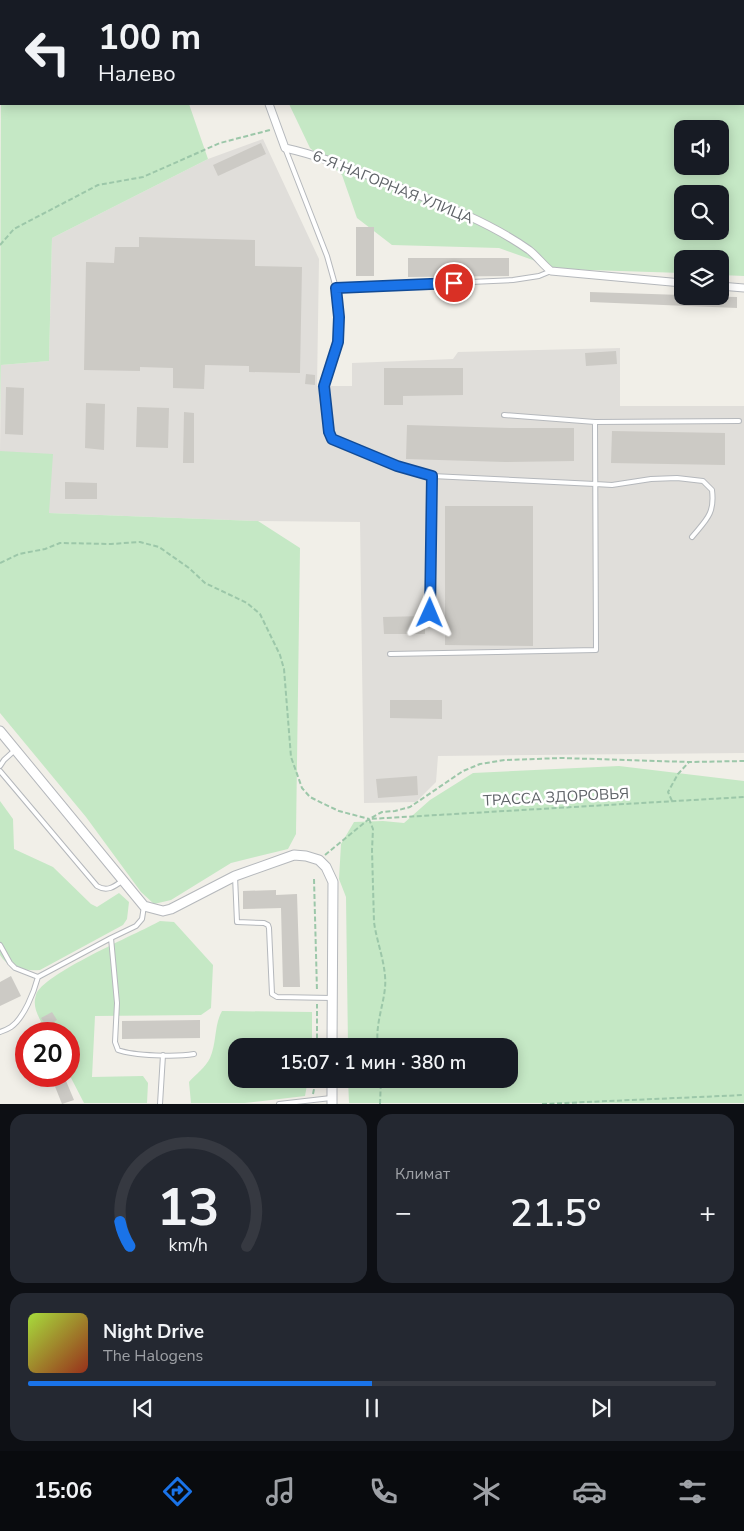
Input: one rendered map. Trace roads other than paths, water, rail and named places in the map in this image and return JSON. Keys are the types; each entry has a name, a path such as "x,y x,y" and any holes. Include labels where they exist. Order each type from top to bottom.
{"street":[{"path":"269,105 285,148"},
{"name":"6-Я НАГОРНАЯ УЛИЦА","path":"285,148 324,158 459,211 510,238 531,252 551,271"},
{"path":"551,271 674,281"},
{"path":"729,287 744,288"},
{"path":"0,731 144,906 163,911 171,910 235,876 294,855 319,860 326,867 333,882 332,1038"},
{"path":"332,1088 332,1101"}],"lane":[{"path":"285,148 327,256 336,288 339,317 338,342 324,386 329,432 332,439 397,466 432,476 612,485 668,479 703,481 712,490 714,504 710,515 692,536"},
{"path":"336,288 513,280 539,276 551,271"},
{"path":"504,415 595,422 739,421"},
{"path":"390,654 596,650 595,422"},
{"path":"430,613 432,476"},
{"path":"0,766 15,750"},
{"path":"0,771 96,886 101,889 112,888 122,881"},
{"path":"235,876 237,922 264,924 268,925 269,928 272,994 277,997 332,998"},
{"path":"0,1032 12,1027 17,1020 34,994 38,977 136,926 142,919 144,906"},
{"path":"111,938 117,1003 115,1042 118,1050 124,1053 194,1054"},
{"path":"0,945 15,968 38,977"},
{"path":"160,1104 163,1055"},
{"path":"279,1104 312,1100 332,1101"}]}
